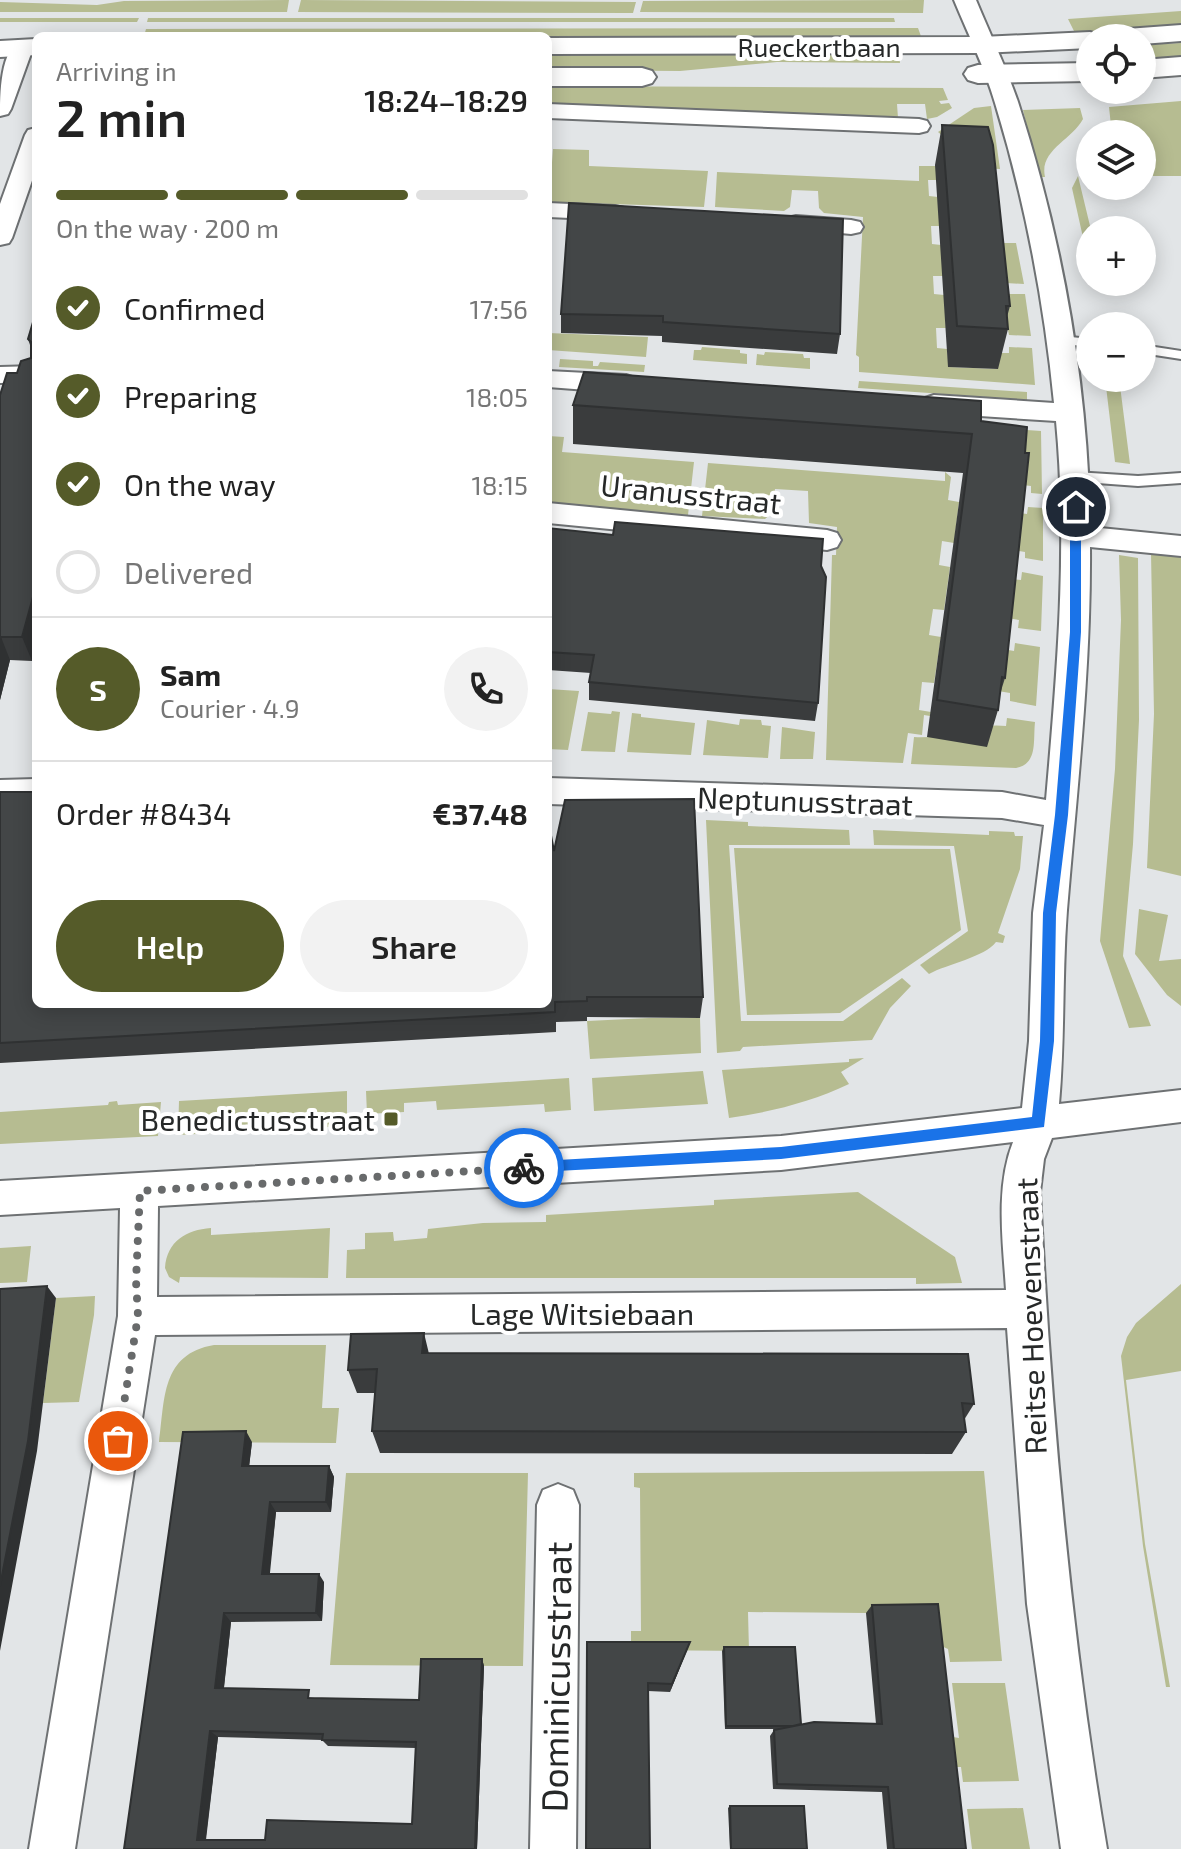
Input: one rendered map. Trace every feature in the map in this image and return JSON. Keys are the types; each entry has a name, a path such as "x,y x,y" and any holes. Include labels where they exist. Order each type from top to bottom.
{"main road":[{"path":"1156,35 1181,33"},
{"name":"Rueckertbaan","path":"552,46 981,45 1076,41"},
{"path":"1156,68 1181,66"},
{"path":"955,75 1076,72"},
{"path":"552,77 670,77"}],"street":[{"name":"Reitse Hoevenstraat","path":"965,0 1006,100 1076,342 1070,413 1077,536 1076,632 1050,913 1047,1041 1039,1123 1025,1159 1021,1192 1035,1464 1068,1757 1084,1849"},
{"path":"0,109 16,77 19,48"},
{"path":"552,111 919,126"},
{"path":"0,238 32,146"},
{"path":"552,210 634,215"},
{"path":"773,222 851,227"},
{"path":"0,375 32,374"},
{"path":"552,379 655,386"},
{"path":"915,403 1070,413"},
{"name":"Uranusstraat","path":"552,513 827,540"},
{"path":"1077,536 1181,546"},
{"name":"Neptunusstraat","path":"552,791 1002,805 1061,815"},
{"path":"0,793 32,792"},
{"path":"0,1198 781,1153 1181,1106"},
{"path":"52,1849 138,1316 136,1281 140,1191"},
{"name":"Lage Witsiebaan","path":"138,1316 995,1310 1025,1307"},
{"name":"Dominicusstraat","path":"553,1849 558,1505"}],"lane":[{"path":"1156,351 1181,355"},
{"path":"1075,477 1138,481 1181,478"}],"green space":[{"path":"289,0 287,12 0,12 0,2 97,5 124,1"},
{"path":"301,0 636,2 633,13 298,12"},
{"path":"924,0 923,13 640,12 643,1"},
{"path":"1181,11 1181,26 1076,24 1075,33 1068,19"},
{"path":"0,18 139,18 137,22 0,22"},
{"path":"148,18 894,18 895,22 147,22"},
{"path":"918,28 922,39 552,38 552,32 145,32 146,29"},
{"path":"1181,43 1181,58 1156,60 1156,44"},
{"path":"552,55 899,55 900,63 777,62 680,71 552,70"},
{"path":"552,86 943,88 948,100 939,101 941,104 949,103 952,108 927,119 925,104 897,104 898,118 552,104"},
{"path":"1181,101 1181,176 1156,176 1156,120 1110,120 1109,107"},
{"path":"991,106 1000,169 980,168 938,132 974,108"},
{"path":"1080,108 1083,119 1076,120 1076,128 1051,152 1044,168 1045,177 1039,177 1023,110"},
{"path":"553,149 589,150 589,166 708,171 704,207 552,202"},
{"path":"919,166 936,166 937,180 928,180 929,196 938,197 940,226 931,226 932,244 941,245 943,276 933,276 934,294 944,295 946,328 936,328 937,348 947,349 949,367 997,369 997,353 1009,353 1009,347 1032,348 1035,385 859,372 859,357 856,355 863,217 824,213 819,208 818,191 792,190 790,207 784,211 715,207 717,172 919,181"},
{"path":"1076,180 1076,200 1084,200 1088,216 1078,216 1072,188"},
{"path":"1002,243 1016,243 1024,284 1006,283"},
{"path":"1005,294 1025,294 1031,336 1009,335 1008,330 995,329"},
{"path":"552,333 648,337 646,357 552,350"},
{"path":"702,347 740,350 740,353 747,354 747,364 693,360 694,350 701,350"},
{"path":"765,352 803,354 804,358 810,358 810,369 756,365 757,354 764,355"},
{"path":"560,359 593,361 593,366 598,366 600,362 645,365 644,372 559,367"},
{"path":"859,381 1027,392 1027,400 858,388"},
{"path":"1107,392 1121,392 1130,464 1115,462"},
{"path":"983,427 1041,431 1042,494 1031,493 1031,486 1015,484"},
{"path":"552,436 564,437 562,452 694,462 688,515 552,503"},
{"path":"708,463 945,481 945,472 951,477 948,500 959,502 954,543 942,541 939,565 950,567 944,610 933,609 929,635 941,637 934,683 922,682 919,710 931,712 930,716 924,715 922,735 908,733 903,763 826,760 832,555 836,555 837,527 809,523 808,491 775,489 772,513 765,519 702,516"},
{"path":"1028,507 1043,508 1043,561 1025,558 1025,552 1008,549 1012,512 1027,514"},
{"path":"1151,553 1181,555 1181,876 1147,868 1154,714"},
{"path":"1119,555 1138,558 1139,720 1133,844 1123,956 1151,1026 1129,1028 1100,941 1115,769 1121,620"},
{"path":"1022,572 1043,576 1041,631 1018,628 1019,620 1000,617 1005,578 1021,580"},
{"path":"1015,643 1040,647 1036,706 1010,701 1010,693 992,690 997,648 1014,651"},
{"path":"552,689 579,691 568,750 552,749"},
{"path":"612,711 620,712 615,752 581,751 588,712 611,714"},
{"path":"632,713 641,714 641,717 695,723 691,755 627,752"},
{"path":"1007,718 1035,722 1033,751 1023,766 911,764 914,737 937,736 982,726 1006,726"},
{"path":"740,719 761,720 762,725 771,726 768,758 703,755 707,720 739,725"},
{"path":"782,727 815,732 813,759 780,759"},
{"path":"706,820 748,822 748,826 849,830 850,845 729,845 741,1021 843,1021 902,978 911,986 890,1008 872,1040 743,1047 740,1051 717,1053"},
{"path":"873,830 989,835 989,831 1014,832 1015,836 1023,836 1020,869 998,933 1005,936 1003,943 996,942 983,952 929,974 920,965 968,931 954,846 874,845"},
{"path":"734,848 950,849 961,930 840,1013 747,1015"},
{"path":"1139,909 1168,915 1159,961 1181,959 1181,1006 1167,995 1135,954"},
{"path":"700,1018 701,1053 590,1059 587,1021"},
{"path":"864,1058 841,1072 849,1084 790,1106 729,1118 722,1070 849,1062 849,1059"},
{"path":"703,1071 708,1104 594,1111 592,1078"},
{"path":"569,1078 571,1110 545,1112 544,1104 437,1110 436,1101 404,1103 404,1112 367,1114 366,1091"},
{"path":"347,1091 347,1126 178,1135 179,1101"},
{"path":"117,1101 118,1105 161,1102 158,1136 0,1144 0,1112 108,1105"},
{"path":"858,1192 955,1257 962,1283 916,1284 916,1278 346,1278 347,1250 365,1249 365,1233 393,1232 394,1241 427,1238 428,1229 483,1223 546,1222 546,1215 714,1205 714,1200"},
{"path":"211,1228 211,1235 330,1228 328,1278 180,1277 179,1283 169,1277 165,1268 174,1244 186,1234"},
{"path":"31,1246 27,1282 0,1283 0,1248"},
{"path":"1181,1284 1181,1371 1126,1380 1145,1544 1170,1687 1166,1687 1143,1546 1121,1356 1127,1337 1136,1323"},
{"path":"95,1296 79,1402 43,1403 56,1298"},
{"path":"214,1345 326,1345 322,1408 339,1408 336,1443 159,1442 165,1395 175,1368 197,1350"},
{"path":"984,1471 1002,1661 950,1662 948,1649 866,1613 748,1612 749,1651 631,1650 631,1631 641,1631 640,1488 634,1487 634,1473"},
{"path":"346,1473 528,1473 523,1666 330,1665"},
{"path":"952,1683 1005,1683 1019,1781 963,1782 961,1767 956,1767 953,1737 959,1738"},
{"path":"1023,1808 1030,1849 972,1849 967,1809"}],"building":[{"path":"942,125 988,127 993,145 1010,306 1006,306 1008,329 957,326"},
{"path":"569,203 843,219 840,334 663,322 663,316 561,314"},
{"path":"32,326 32,601 22,637 0,639 0,395 7,373 17,373 21,361 31,358 31,342 28,339"},
{"path":"584,372 981,401 981,421 1027,427 1025,453 1029,453 1005,678 1002,677 998,710 937,700 972,434 573,405"},
{"path":"615,522 823,539 821,566 826,577 818,703 589,682 594,655 552,652 552,528 613,535"},
{"path":"0,792 32,792 32,1008 552,1008 552,841 554,851 565,800 694,799 703,997 587,997 587,1001 555,1002 555,1012 0,1043"},
{"path":"47,1286 28,1441 0,1586 0,1289"},
{"path":"424,1333 422,1353 968,1354 974,1404 962,1403 966,1432 372,1431 377,1369 348,1370 351,1334"},
{"path":"246,1431 242,1466 329,1466 326,1502 270,1502 262,1574 319,1574 316,1613 224,1613 215,1688 309,1690 308,1698 419,1700 421,1659 482,1659 475,1849 124,1849 183,1432","holes":["210,1731 323,1734 322,1740 416,1742 412,1824 267,1820 265,1840 197,1840"]},
{"path":"938,1604 966,1849 894,1849 888,1787 777,1784 774,1730 814,1722 882,1724 872,1605"},
{"path":"587,1642 690,1642 672,1684 648,1683 650,1849 586,1849"},
{"path":"724,1647 795,1647 801,1724 726,1726"},
{"path":"730,1806 804,1806 807,1849 731,1849"}],"way so far":[{"path":"118,1441 138,1316 136,1281 140,1191 524,1168"}],"place":[{"name":"Benedictusstraat","path":"391,1119"}],"route":[{"path":"524,1168 781,1153 1039,1123 1047,1041 1047,950 1076,632 1076,507"}]}
